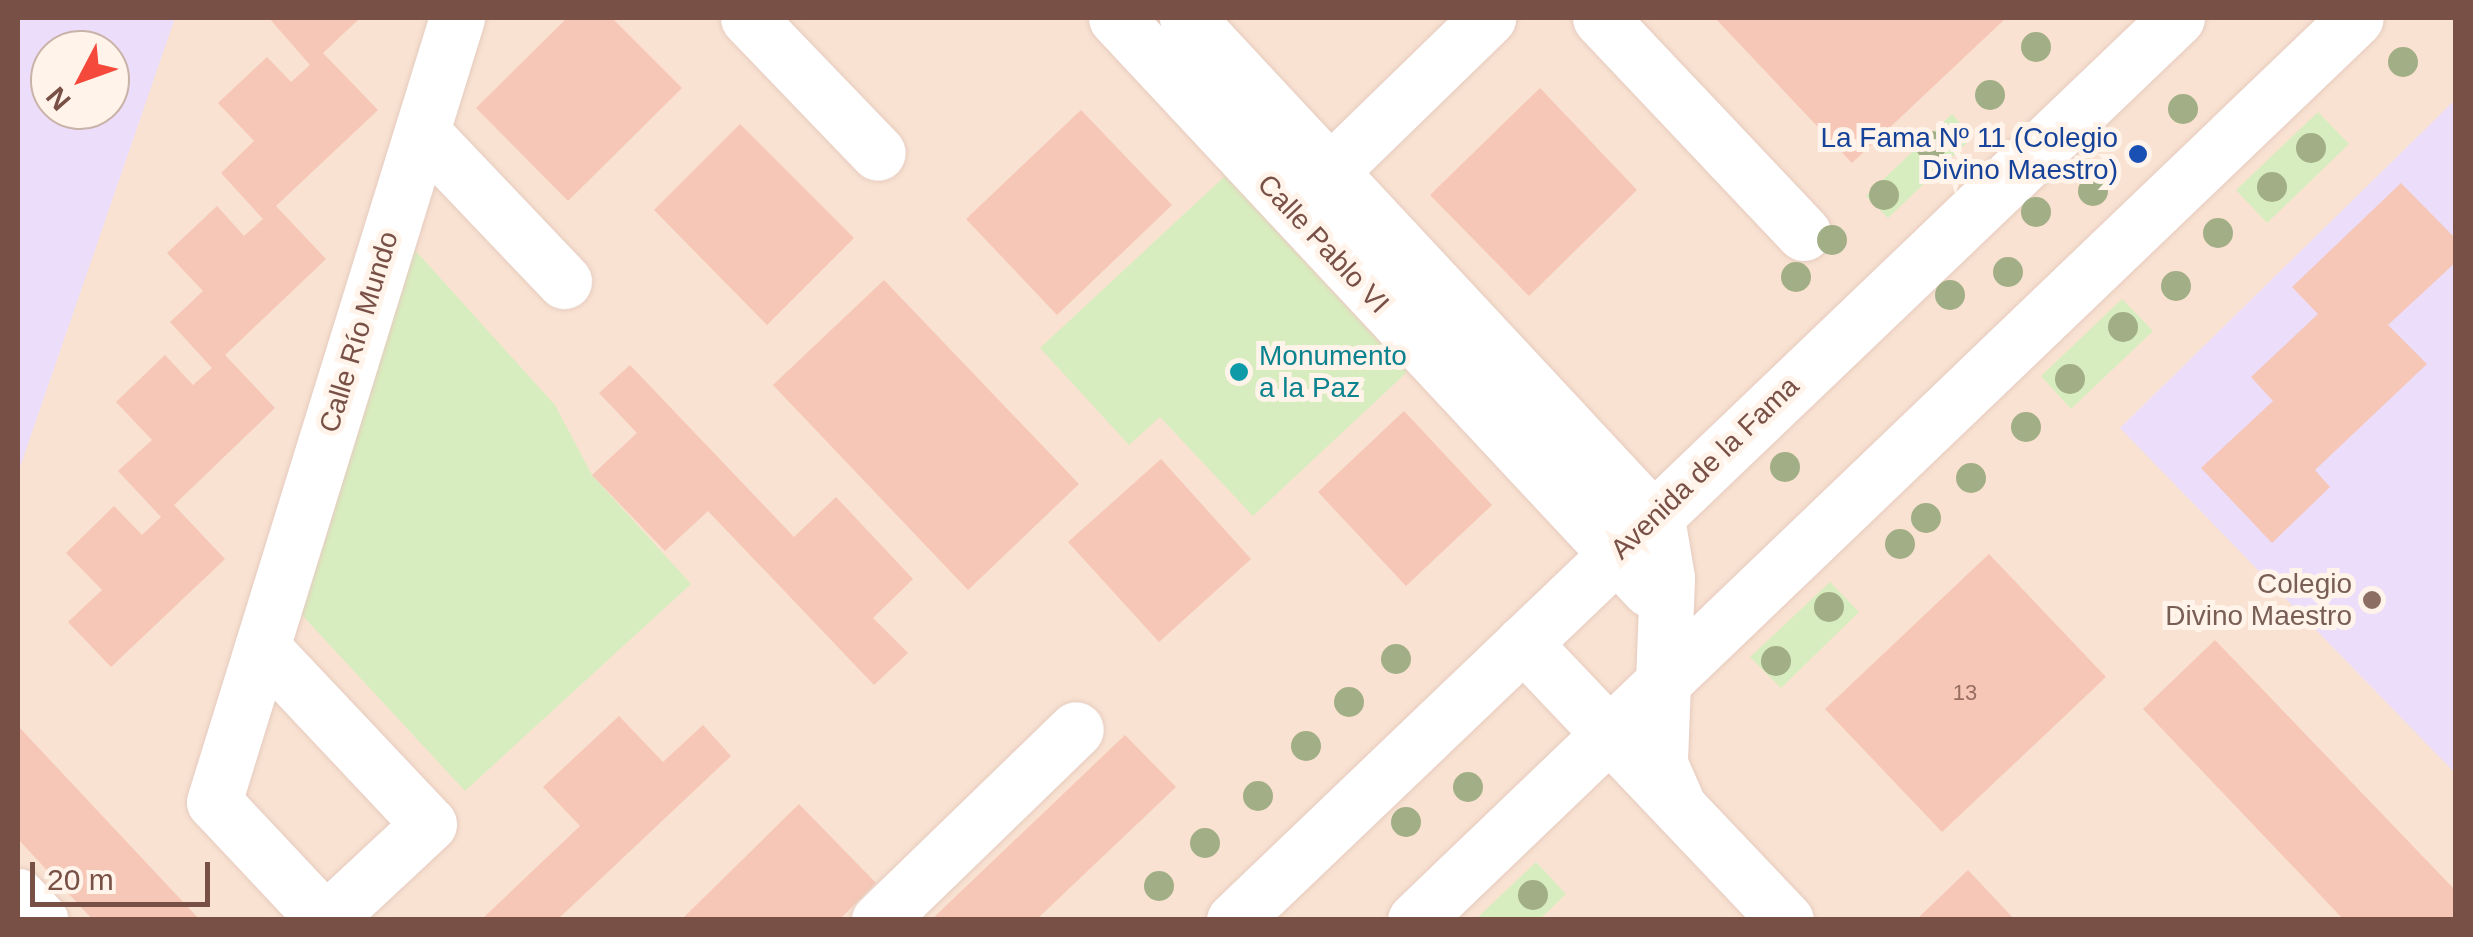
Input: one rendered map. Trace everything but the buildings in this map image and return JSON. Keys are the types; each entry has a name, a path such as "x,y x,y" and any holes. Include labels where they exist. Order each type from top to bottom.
{"street":[{"name":"Calle Río Mundo","path":"326,920 214,802 457,18"},
{"path":"748,18 878,153"},
{"name":"Calle Pablo VI","path":"1116,18 1613,557"},
{"name":"Calle Pablo VI","path":"1187,18 1654,518"},
{"path":"1292,211 1326,170 1488,18"},
{"path":"1600,18 1803,233"},
{"name":"Avenida de la Fama","path":"1234,920 2177,18"},
{"path":"1415,920 2356,18"},
{"path":"422,132 564,281"},
{"path":"1654,518 1666,550 1660,764 1679,807"},
{"path":"1613,557 1667,598 1694,605 1732,601 1772,578"},
{"path":"1613,557 1652,631 1662,682"},
{"path":"1523,644 1786,920"},
{"path":"262,647 429,824 326,920"},
{"path":"878,920 1076,728"},
{"path":"18,896 40,920"}],"shaded area":[{"path":"18,18 2455,18 2455,919 18,919"},
{"path":"18,18 175,18 18,473"},
{"name":"Colegio Divino Maestro","path":"2455,100 2455,773 2120,428"}],"green space":[{"path":"2318,112 2349,144 2267,223 2236,190"},
{"path":"1952,114 1973,137 1888,218 1866,196"},
{"path":"1225,176 1407,372 1253,516 1160,417 1129,445 1040,348"},
{"path":"414,249 555,405 592,475 691,584 465,791 302,615"},
{"path":"2122,299 2153,331 2071,409 2041,376"},
{"path":"1830,582 1859,612 1781,688 1750,657"},
{"path":"1536,862 1566,894 1540,919 1476,919"}],"place":[{"name":"La Fama Nº 11 (Colegio Divino Maestro)","path":"2138,154"},
{"name":"Monumento a la Paz","path":"1239,372"},
{"name":"Colegio Divino Maestro","path":"2372,600"}]}
